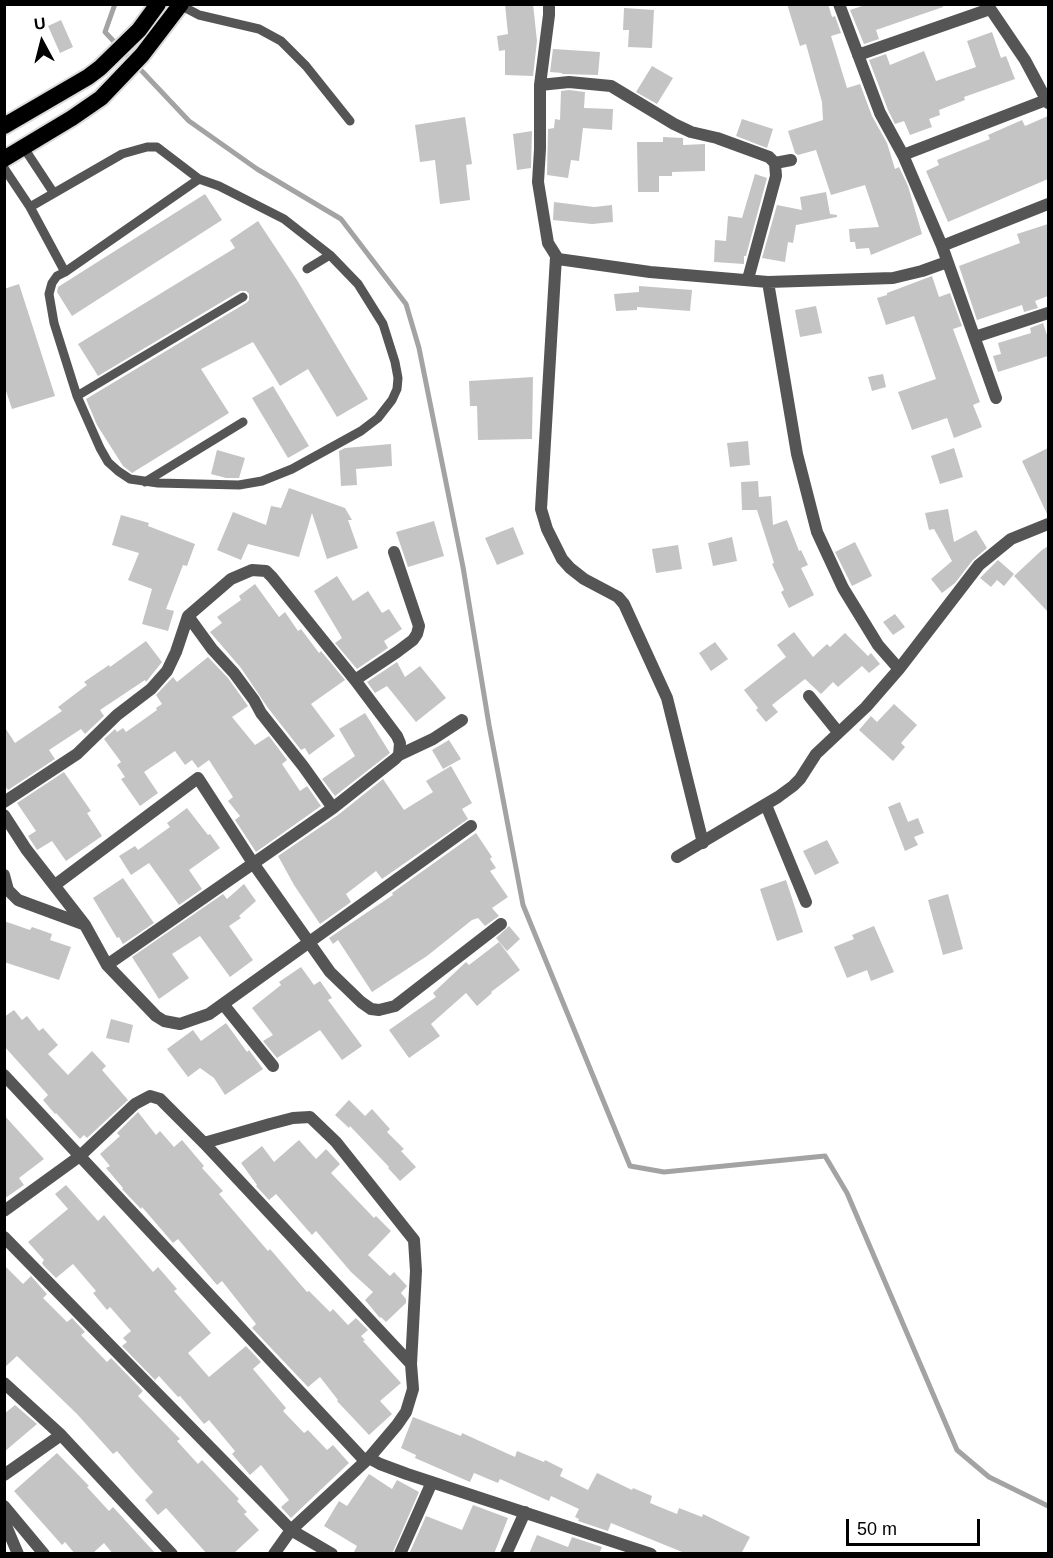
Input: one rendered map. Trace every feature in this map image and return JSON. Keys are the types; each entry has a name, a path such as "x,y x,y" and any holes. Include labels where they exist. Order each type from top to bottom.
{"highway":[{"path":"4,126 88,77 139,30 158,4"},
{"path":"4,159 101,98 125,75 181,5"}],"street":[{"path":"549,4 540,85 538,182 548,243 556,257 541,509 547,529 562,559 584,579 618,597 624,604 667,698 703,843"},
{"path":"839,4 880,113 903,155 942,246 996,398"},
{"path":"858,55 988,7 1025,60 1047,102 903,155"},
{"path":"540,85 569,82 611,86 691,132 717,138 770,157 775,163 776,176 748,279"},
{"path":"775,163 791,160"},
{"path":"942,246 1048,204"},
{"path":"556,257 567,261 650,273 768,282 893,278 947,262"},
{"path":"768,282 797,454 817,532 843,588 878,645 898,669"},
{"path":"975,337 1048,313"},
{"path":"677,857 766,805 800,779 816,754 866,707 898,669 979,565 1011,539 1048,524"},
{"path":"355,680 397,652 417,634 418,626 394,552"},
{"path":"4,802 77,754 117,715 152,689 167,670 176,652 188,616 231,579 252,570 266,571 355,680 397,736 400,743 399,754"},
{"path":"188,616 254,700 261,713 333,808"},
{"path":"809,696 838,732"},
{"path":"107,964 333,808 399,754 433,739 462,720"},
{"path":"55,885 198,778 252,863 330,972 371,1008 379,1010 395,1006 501,924"},
{"path":"766,805 806,902"},
{"path":"4,815 26,849 85,925 107,964 156,1016 164,1021 180,1024 209,1014 471,826"},
{"path":"4,875 8,890 18,900 85,925"},
{"path":"223,1004 273,1066"},
{"path":"4,1076 367,1460 525,1512 621,1549 651,1554"},
{"path":"4,1212 80,1156 135,1104 150,1096 160,1099 411,1364"},
{"path":"204,1143 304,1116 314,1120 336,1142 414,1240 416,1271 411,1364 413,1389 406,1412 398,1425 367,1460 291,1530 274,1554"},
{"path":"4,1237 291,1530 332,1554"},
{"path":"4,1383 61,1435 172,1554"},
{"path":"4,1475 61,1435"},
{"path":"400,1554 432,1482"},
{"path":"4,1506 44,1554"},
{"path":"506,1554 525,1512"},
{"path":"4,1521 18,1554"}],"lane":[{"path":"181,5 199,15 259,29 281,41 306,66 350,121"},
{"path":"30,207 122,154 147,147 158,147 199,179 219,186 284,219 330,255 358,284 383,324 395,362 398,378 397,389 385,410 361,431 276,477 239,485 145,482 130,479 108,462 77,396 54,323 49,294 57,276 199,179"},
{"path":"24,148 53,192"},
{"path":"4,168 30,207 65,272"},
{"path":"307,269 330,255"},
{"path":"77,396 243,297"},
{"path":"145,482 243,422"}],"building":[{"path":"505,4 533,4 537,41 533,76 505,75 505,50 499,51 497,36 508,34"},
{"path":"787,4 828,4 841,33 831,36 847,88 860,84 872,116 887,143 895,169 899,167 908,186 922,234 871,255 869,248 856,249 855,242 850,242 849,229 879,227 865,185 831,195 816,150 798,155 795,153 788,131 823,120 822,102 806,44 800,46"},
{"path":"868,4 943,4 943,7 876,30 879,39 864,44 850,10"},
{"path":"624,8 654,10 652,48 628,47 629,30 623,30"},
{"path":"61,20 73,47 60,53 48,26"},
{"path":"992,32 1001,58 1006,56 1015,79 964,97 965,100 939,110 940,115 929,119 932,127 910,135 904,121 895,124 869,60 886,54 890,65 924,51 936,81 976,67 967,41"},
{"path":"553,49 600,52 598,75 550,72"},
{"path":"652,66 673,78 657,104 636,92"},
{"path":"561,91 585,92 584,108 613,109 612,130 583,128 579,161 571,160 568,178 547,175 548,129 554,128 555,119 560,120"},
{"path":"1048,116 1048,179 948,222 926,171 939,165 937,160 990,139 988,135 1022,120 1025,126"},
{"path":"465,117 472,164 466,165 470,200 440,204 435,160 420,162 415,125"},
{"path":"742,119 773,129 767,148 736,136"},
{"path":"532,131 531,168 517,170 513,134"},
{"path":"663,137 683,138 683,145 705,144 705,171 672,172 672,176 659,176 659,192 638,192 637,142 663,142"},
{"path":"755,174 767,178 746,256 744,256 744,264 714,262 715,240 726,241 728,216 742,218"},
{"path":"826,192 830,214 837,215 837,217 796,225 793,243 788,242 785,262 762,258 777,205 802,210 800,197"},
{"path":"205,194 222,220 72,316 57,292 58,287"},
{"path":"554,202 594,207 612,205 613,222 592,224 553,220"},
{"path":"258,221 297,280 368,399 337,417 308,369 280,386 253,342 201,369 229,413 132,473 123,466 97,425 86,399 246,303 249,300 249,294 246,291 240,291 98,376 78,344 235,248 230,240"},
{"path":"1048,224 1048,296 1035,301 1038,308 1024,312 1022,305 977,320 959,266 1020,243 1017,234"},
{"path":"932,276 939,297 950,293 962,326 953,329 980,402 973,405 982,427 954,438 947,418 912,430 898,392 936,379 914,316 886,325 877,298"},
{"path":"19,284 55,396 12,409 4,385 4,289"},
{"path":"639,286 692,290 690,311 637,307 637,310 616,311 614,294 639,292"},
{"path":"816,306 822,333 800,337 795,310"},
{"path":"1043,323 1048,338 1048,356 998,372 993,356 1001,354 998,343 1031,333 1030,328"},
{"path":"883,374 886,387 872,391 868,377"},
{"path":"533,377 532,439 478,440 477,406 470,406 469,381"},
{"path":"273,386 309,446 288,458 252,398"},
{"path":"748,441 750,465 730,467 727,443"},
{"path":"391,444 392,466 356,469 357,485 341,486 339,451 345,448"},
{"path":"954,448 963,477 940,484 931,456"},
{"path":"1048,448 1048,516 1022,461"},
{"path":"217,450 245,458 239,478 226,478 211,474"},
{"path":"758,481 759,497 771,496 773,525 787,520 799,551 801,550 808,565 801,568 814,595 789,608 781,592 784,590 772,564 774,563 757,510 742,510 741,482"},
{"path":"289,488 345,508 352,520 348,520 358,548 327,559 312,513 299,557 248,544 241,560 217,550 233,512 266,525 271,506 281,508"},
{"path":"948,509 954,542 976,530 987,548 973,560 955,583 942,593 931,579 952,561 934,529 929,530 925,513"},
{"path":"121,515 149,523 148,526 195,544 187,566 183,565 166,609 174,611 168,631 142,624 152,589 128,580 139,553 112,545"},
{"path":"434,521 444,556 408,567 396,532"},
{"path":"513,527 524,554 497,565 485,538"},
{"path":"732,537 737,561 713,566 708,543"},
{"path":"855,542 872,576 852,586 835,552"},
{"path":"678,545 682,569 656,573 652,549"},
{"path":"1048,546 1048,612 1014,576"},
{"path":"998,560 1014,574 1004,586 997,580 991,587 980,578"},
{"path":"337,576 353,601 368,591 382,613 389,609 402,629 384,641 388,648 357,669 335,643 342,638 314,591"},
{"path":"255,584 279,617 285,612 298,631 301,629 319,653 321,651 345,680 311,704 335,736 309,755 305,748 301,750 268,708 241,668 210,632 222,623 217,617 241,600 239,596"},
{"path":"895,614 905,627 893,635 883,622"},
{"path":"794,632 813,657 827,644 830,647 845,633 868,656 871,653 880,664 869,673 862,666 838,687 833,682 821,694 805,679 772,705 778,712 766,722 744,690 786,657 777,645"},
{"path":"146,641 162,662 146,682 145,680 100,710 104,716 85,734 81,729 49,750 55,759 8,790 4,785 4,726 15,743 62,711 58,707 87,685 84,682 109,665 110,667"},
{"path":"715,642 728,659 711,671 699,653"},
{"path":"208,657 228,678 248,706 232,717 255,745 269,736 287,760 282,764 300,791 307,786 321,806 256,852 235,820 240,816 228,801 233,797 209,760 198,768 192,760 185,765 175,751 144,772 158,793 140,806 121,779 125,777 117,765 121,762 104,739 115,729 117,732 123,728 126,732 157,710 156,708 162,704 156,695 173,677 177,682"},
{"path":"397,662 405,677 420,666 446,698 416,722 387,686 375,693 367,682"},
{"path":"894,704 917,725 901,743 905,747 893,761 859,730 871,716 877,722"},
{"path":"365,713 390,753 335,796 322,779 355,756 339,729"},
{"path":"449,740 461,759 443,769 432,750"},
{"path":"451,766 472,803 462,809 468,819 382,879 376,871 346,894 351,902 320,924 278,856 338,815 383,779 404,810 433,792 426,781"},
{"path":"64,772 91,811 87,813 102,836 66,861 52,841 37,850 28,836 36,831 17,803"},
{"path":"900,802 908,822 918,818 924,833 914,837 918,845 905,851 888,807"},
{"path":"187,808 220,848 189,870 202,889 179,905 149,863 131,875 119,856 135,846 138,850 170,827 167,823"},
{"path":"476,833 492,857 490,859 496,868 490,871 508,897 492,908 499,916 485,926 478,918 472,920 427,956 372,992 338,940 333,944 329,938 393,895 392,893"},
{"path":"827,840 839,863 815,875 803,851"},
{"path":"123,878 154,923 123,944 93,898"},
{"path":"786,880 803,932 777,941 760,889"},
{"path":"244,884 256,901 239,916 241,918 229,926 253,960 230,977 200,936 172,954 189,978 159,999 132,957 223,894 227,899"},
{"path":"948,894 963,949 943,955 928,900"},
{"path":"4,921 30,930 32,927 52,934 50,940 71,947 59,980 4,962"},
{"path":"509,926 520,939 507,951 496,938"},
{"path":"874,926 894,972 871,981 867,970 847,978 834,947 854,939 852,935"},
{"path":"499,942 520,970 477,1006 466,993 431,1024 440,1036 409,1058 389,1030 436,997 433,993 466,962 469,965"},
{"path":"301,967 314,985 320,981 332,998 328,1000 362,1046 342,1060 320,1030 277,1058 263,1041 273,1035 252,1008 281,985 279,982"},
{"path":"14,1010 22,1020 27,1016 39,1031 43,1028 58,1045 48,1054 68,1075 92,1051 106,1066 102,1070 128,1100 87,1138 84,1135 80,1139 55,1114 43,1100 48,1095 4,1046 4,1017"},
{"path":"111,1019 133,1025 129,1043 106,1038"},
{"path":"226,1023 247,1052 249,1050 263,1069 225,1095 214,1078 200,1068 188,1077 167,1049 193,1030 201,1041"},
{"path":"349,1100 365,1116 372,1109 390,1129 387,1132 404,1149 401,1151 416,1167 400,1181 350,1126 349,1128 335,1115"},
{"path":"138,1112 156,1135 160,1131 174,1147 182,1140 204,1166 202,1168 223,1191 219,1194 307,1292 309,1291 330,1312 333,1309 348,1325 356,1318 368,1330 361,1336 365,1340 363,1341 401,1383 380,1401 392,1414 369,1435 337,1401 320,1377 308,1387 252,1328 256,1324 222,1281 217,1285 178,1239 173,1243 142,1207 141,1209 122,1189 106,1168 110,1166 100,1154 120,1136 117,1133"},
{"path":"4,1115 44,1159 19,1178 24,1185 4,1199"},
{"path":"299,1140 316,1159 326,1149 340,1164 331,1173 374,1218 376,1216 391,1231 368,1255 390,1276 394,1272 407,1286 401,1293 406,1303 386,1322 365,1300 373,1292 351,1272 316,1231 312,1235 276,1194 269,1200 256,1186 241,1163 262,1146 274,1162"},
{"path":"66,1185 98,1221 104,1215 153,1272 158,1267 177,1289 174,1291 211,1333 188,1353 209,1377 246,1346 261,1362 253,1369 286,1408 283,1411 304,1433 308,1430 327,1450 333,1445 349,1463 291,1518 281,1507 289,1500 261,1465 250,1475 232,1454 235,1451 209,1420 204,1424 159,1376 155,1380 122,1346 127,1342 123,1338 131,1331 110,1307 107,1310 93,1293 96,1291 73,1264 56,1278 43,1265 44,1260 28,1242 68,1209 55,1194"},
{"path":"4,1265 23,1284 31,1276 47,1294 43,1298 67,1322 72,1318 85,1332 81,1335 107,1362 111,1358 143,1391 138,1396 180,1439 177,1441 198,1464 202,1460 239,1499 237,1501 247,1512 244,1514 259,1530 233,1554 207,1554 166,1508 158,1515 145,1500 153,1492 117,1451 113,1454 77,1414 17,1356 4,1368"},
{"path":"15,1405 37,1424 4,1452 4,1414"},
{"path":"413,1417 461,1436 462,1433 515,1457 517,1451 544,1462 545,1460 563,1469 560,1476 588,1490 597,1473 632,1490 633,1488 652,1496 650,1503 677,1514 679,1508 702,1517 703,1514 750,1537 741,1554 687,1554 611,1523 608,1531 578,1521 579,1519 575,1517 579,1509 551,1496 549,1501 500,1479 498,1483 474,1473 470,1482 415,1458 416,1455 401,1448"},
{"path":"57,1453 109,1511 113,1507 156,1554 113,1554 104,1543 92,1554 75,1554 65,1542 62,1545 14,1491"},
{"path":"369,1474 392,1489 397,1480 419,1492 392,1554 353,1554 357,1546 324,1526 339,1501 347,1506"},
{"path":"473,1505 508,1518 494,1554 409,1554 426,1516 462,1530"},
{"path":"537,1535 568,1547 572,1537 602,1547 599,1554 529,1554"}],"waterway":[{"path":"115,4 105,32 189,121 257,169 341,219 406,304 419,348 463,567 489,725 523,905 630,1166 664,1172 825,1156 847,1193 957,1450 989,1477 1048,1506"}]}
